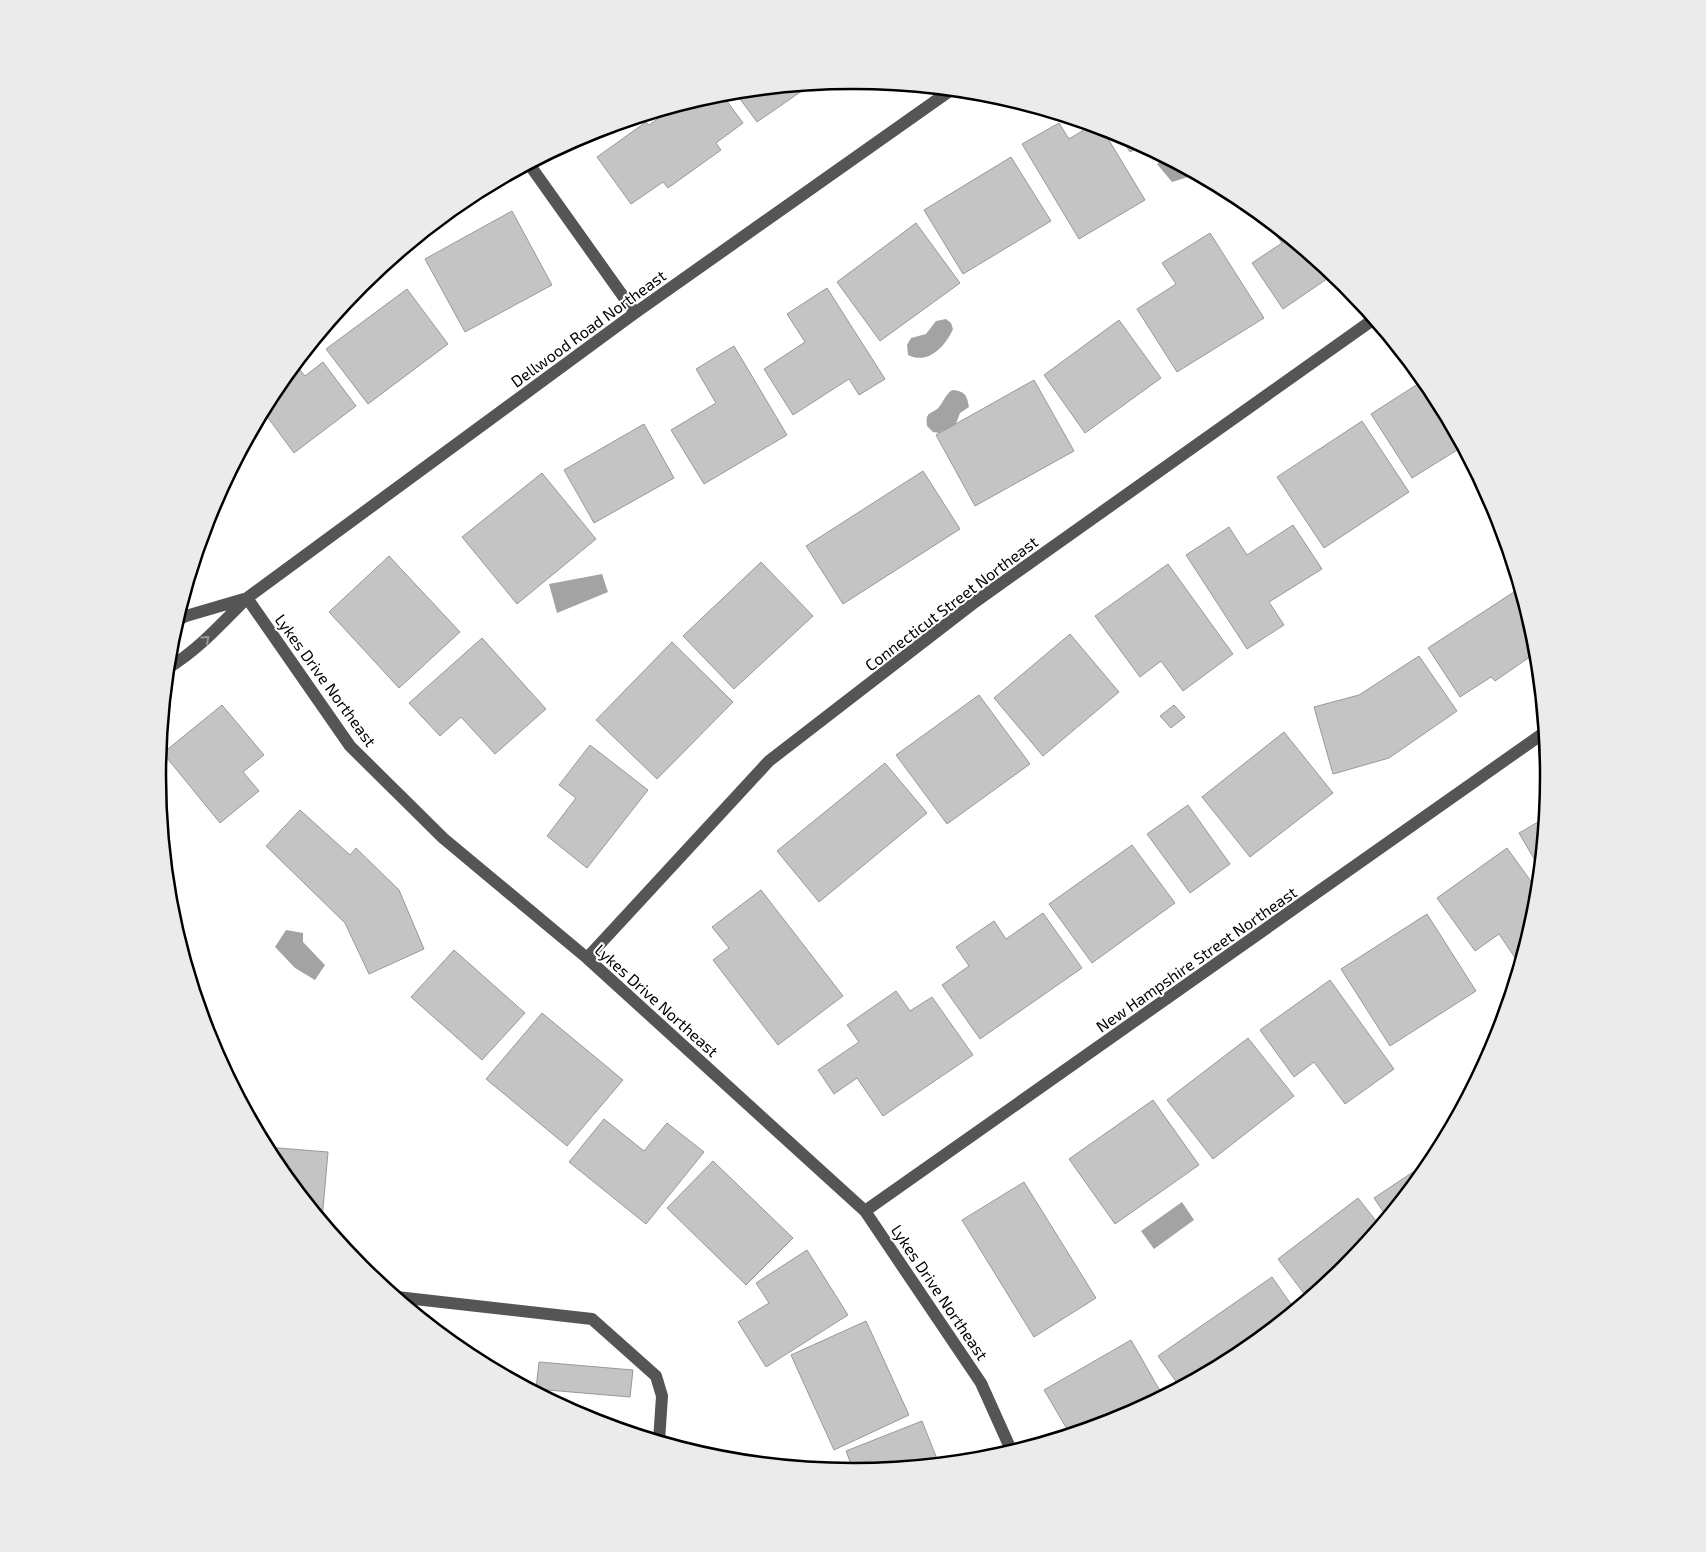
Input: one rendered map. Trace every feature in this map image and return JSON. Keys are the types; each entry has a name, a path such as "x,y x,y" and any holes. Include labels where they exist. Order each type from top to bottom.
{"street":[{"name":"Dellwood Road Northeast","path":"176,663 186,657 213,632 246,598 635,313 944,95"},
{"path":"532,169 635,313"},
{"name":"Connecticut Street Northeast","path":"588,958 769,761 975,602 1369,322"},
{"name":"Dellwood Road Northeast","path":"185,617 246,598"},
{"name":"Lykes Drive Northeast","path":"246,598 350,746 443,838 588,958 865,1211 981,1383 1009,1445"},
{"name":"New Hampshire Street Northeast","path":"865,1211 1539,736"},
{"path":"406,1298 592,1319 656,1376 662,1396 659,1435"}],"shaded area":[{"path":"1160,162 1189,177 1172,182 1157,164"},
{"path":"946,319 951,323 953,329 941,348 922,358 908,355 907,345 911,338 926,334 936,321"},
{"path":"952,390 965,394 969,407 960,413 954,429 944,430 939,433 933,432 927,426 927,417 939,407"},
{"path":"602,574 608,592 557,613 549,584"},
{"path":"286,930 303,933 303,942 325,965 315,980 295,968 275,947"},
{"path":"1182,1202 1194,1220 1154,1249 1141,1231"}],"building":[{"path":"802,91 757,122 740,99"},
{"path":"727,101 743,123 716,143 721,150 668,188 663,182 631,204 597,157 646,122 649,125 662,116"},
{"path":"1059,123 1069,139 1085,129 1107,138 1145,200 1079,239 1022,144"},
{"path":"1126,146 1134,149 1130,152"},
{"path":"1011,157 1051,221 963,274 924,210"},
{"path":"512,211 552,285 465,332 425,259"},
{"path":"916,223 960,283 880,341 837,282"},
{"path":"1210,233 1264,318 1177,372 1137,309 1176,284 1162,263"},
{"path":"1276,235 1327,279 1283,309 1252,263 1282,243"},
{"path":"827,288 885,379 859,395 849,379 793,415 764,369 805,342 787,314"},
{"path":"407,289 448,344 368,404 326,349"},
{"path":"1119,320 1161,378 1085,433 1044,375"},
{"path":"734,346 787,435 704,484 671,430 716,403 696,369"},
{"path":"323,362 356,406 294,453 267,417 300,370 305,376"},
{"path":"1034,380 1074,451 975,506 936,435"},
{"path":"1417,384 1457,450 1412,478 1371,414"},
{"path":"1362,421 1409,492 1324,548 1277,477"},
{"path":"644,424 674,478 594,523 564,470"},
{"path":"923,471 960,529 843,604 806,546"},
{"path":"542,473 596,539 517,604 462,537"},
{"path":"1293,525 1322,569 1269,602 1284,625 1247,649 1186,555 1229,527 1247,555"},
{"path":"389,556 460,632 399,688 329,612"},
{"path":"761,562 813,616 734,689 683,636"},
{"path":"1168,564 1233,654 1183,691 1161,661 1140,677 1095,616"},
{"path":"1515,591 1529,657 1495,681 1491,677 1460,697 1428,648"},
{"path":"1070,634 1119,692 1043,756 994,698"},
{"path":"482,638 546,709 495,754 461,717 440,736 409,703"},
{"path":"672,642 733,702 657,779 596,720"},
{"path":"1419,656 1457,711 1389,758 1333,774 1314,707 1359,695"},
{"path":"979,695 1030,764 947,824 896,755"},
{"path":"222,705 264,755 243,772 259,791 220,823 166,757 167,750"},
{"path":"1174,705 1185,717 1171,728 1160,716"},
{"path":"1284,732 1333,793 1250,857 1202,797"},
{"path":"590,745 648,790 587,868 547,836 576,798 559,785"},
{"path":"885,763 927,813 819,902 777,851"},
{"path":"1188,805 1230,864 1190,893 1147,834"},
{"path":"300,810 350,855 356,848 399,890 424,949 369,974 345,923 266,846"},
{"path":"1539,821 1535,860 1519,833"},
{"path":"1132,845 1175,903 1092,963 1049,904"},
{"path":"1507,848 1531,882 1516,959 1499,934 1475,951 1437,898"},
{"path":"761,890 843,996 778,1045 713,960 729,948 712,927"},
{"path":"1043,913 1082,968 980,1039 942,985 969,966 956,947 994,921 1006,939"},
{"path":"1427,914 1476,991 1390,1046 1341,969"},
{"path":"454,950 525,1013 482,1060 411,997"},
{"path":"1330,980 1394,1069 1345,1104 1314,1062 1294,1077 1260,1030"},
{"path":"896,991 910,1011 932,997 973,1055 883,1116 857,1078 834,1094 818,1070 859,1042 847,1025"},
{"path":"542,1013 623,1080 567,1146 486,1079"},
{"path":"1248,1038 1294,1096 1213,1159 1167,1100"},
{"path":"1153,1100 1199,1165 1115,1224 1069,1159"},
{"path":"604,1119 644,1151 667,1123 704,1152 646,1224 569,1162"},
{"path":"276,1148 328,1152 323,1212"},
{"path":"713,1161 793,1238 746,1285 667,1208"},
{"path":"1415,1171 1384,1212 1374,1198"},
{"path":"1024,1182 1096,1298 1034,1337 962,1220"},
{"path":"1358,1198 1376,1221 1339,1262 1304,1294 1278,1259"},
{"path":"807,1250 848,1315 766,1367 738,1322 769,1303 756,1283"},
{"path":"1272,1277 1291,1305 1235,1347 1176,1382 1158,1356"},
{"path":"866,1321 909,1415 834,1450 791,1355"},
{"path":"1131,1340 1160,1390 1116,1411 1067,1429 1044,1390"},
{"path":"539,1362 633,1370 630,1397 545,1390 536,1385"},
{"path":"922,1421 937,1458 898,1462 851,1463 846,1451"}]}
